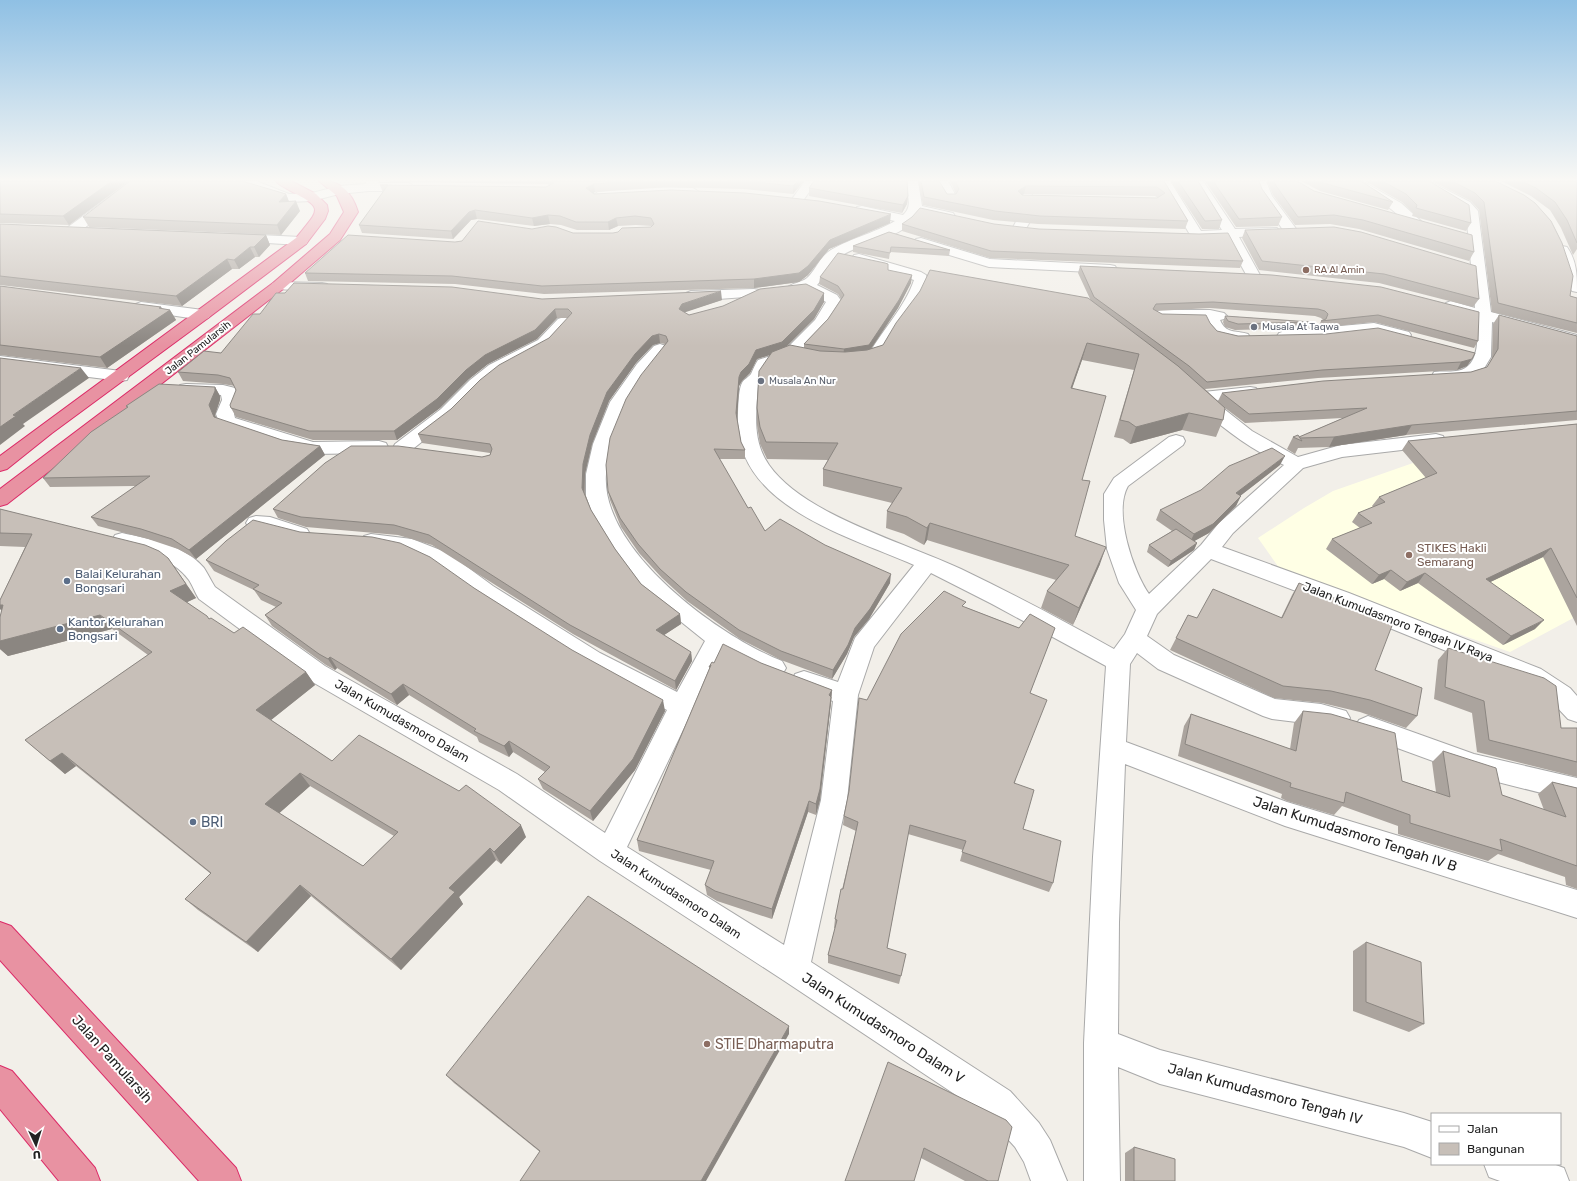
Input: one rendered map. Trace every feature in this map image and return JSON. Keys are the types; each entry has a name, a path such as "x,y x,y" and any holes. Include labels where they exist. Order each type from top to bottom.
{"highway":[{"name":"Jalan Pamularsih","path":"0,465 46,429 203,315 301,241 305,236"},
{"name":"Jalan Pamularsih","path":"5,508 149,386 342,236"},
{"name":"Jalan Pamularsih","path":"0,937 223,1181"},
{"path":"0,1082 82,1181"}],"street":[{"path":"673,296 767,292 806,285 814,279 834,254 876,236"},
{"path":"901,236 989,263 1121,270"},
{"path":"1233,236 1246,275 1269,276"},
{"path":"1426,377 1458,376 1474,371 1483,357 1485,330 1474,239 1465,236"},
{"path":"222,237 301,241"},
{"path":"1557,240 1577,288"},
{"path":"834,254 868,260 897,268 916,275 920,278 921,282 909,306 884,339 875,357 865,361 847,362"},
{"path":"1463,266 1478,270"},
{"path":"806,285 829,296 834,302 821,323 796,356 764,364 757,378 750,384 746,430 753,454 763,470 775,484 797,501 827,518 928,563 1031,615 1118,662"},
{"path":"278,286 339,287"},
{"path":"719,309 767,292"},
{"path":"1440,303 1483,316 1577,340"},
{"path":"130,306 203,315"},
{"path":"1160,315 1210,315 1232,317"},
{"path":"1210,315 1215,330 1223,335 1235,337 1265,337 1356,331 1374,328"},
{"path":"1287,320 1374,328 1420,340"},
{"path":"402,448 447,413 476,384 495,369 544,343 564,322"},
{"path":"660,349 643,368 619,402 599,458 596,474 596,497 604,518 625,552 652,586 718,639 754,660 805,681 846,695"},
{"path":"1466,353 1483,357"},
{"path":"0,361 121,376"},
{"path":"149,386 223,390 229,392 231,400 224,418 226,421 285,441 313,448 402,448 429,451"},
{"path":"1263,390 1195,392 1219,416 1253,441 1296,464"},
{"path":"1102,1181 1100,1043 1118,662 1134,639 1148,609 1208,550 1226,528 1296,464 1341,451 1406,442 1452,438"},
{"path":"1148,609 1130,583 1118,549 1114,520 1114,494 1121,482 1176,441"},
{"path":"322,467 353,447"},
{"path":"276,506 250,527 270,524 305,535 323,537"},
{"name":"Jalan Kumudasmoro Dalam","path":"97,534 158,550 203,566 207,593 317,673 508,782 610,852 794,969"},
{"path":"354,540 398,543 412,546 430,553 486,592 592,660 682,706"},
{"name":"Jalan Kumudasmoro Tengah IV Raya","path":"1208,550 1340,599 1533,676 1561,695 1577,712"},
{"name":"Jalan Kumudasmoro Dalam V","path":"928,563 894,603 863,644 846,695 834,800 794,969 998,1103 1027,1135 1038,1152 1049,1181"},
{"path":"610,852 682,706 718,639"},
{"path":"1134,639 1166,662 1272,710 1322,714 1360,724 1474,765 1577,790"},
{"name":"Jalan Kumudasmoro Tengah IV B","path":"1113,748 1221,788 1285,814 1577,904"},
{"name":"Jalan Kumudasmoro Tengah IV","path":"1100,1043 1160,1067 1404,1130 1431,1140"},
{"path":"1505,1165 1551,1181"}],"shaded area":[{"name":"STIKES Hakli Semarang","path":"1445,461 1573,570 1577,616 1510,652 1282,572 1258,538 1333,491 1413,463"}],"building":[{"path":"0,236 265,236 254,247 250,247 234,260 227,259 176,296 0,276"},
{"path":"347,236 455,242 462,241 466,236 839,236 830,240 808,266 799,273 754,279 542,286 452,276 305,273"},
{"path":"878,236 903,236 950,250 891,247 890,253 853,246"},
{"path":"942,236 1230,236 1243,261 991,251"},
{"path":"1248,236 1375,236 1476,266 1479,299 1384,274 1262,261"},
{"path":"1419,236 1472,236 1474,252"},
{"path":"1489,236 1559,236 1573,276 1570,296 1577,298 1577,323 1498,303"},
{"path":"1574,236 1577,236 1577,243"},
{"path":"838,253 885,263 888,264 888,270 912,275 899,300 869,345 844,349 804,344 828,319 844,295 838,286 820,277"},
{"path":"1080,266 1272,275 1381,287 1479,312 1478,341 1378,315 1321,321 1326,319 1328,314 1325,311 1318,309 1213,302 1156,304 1153,309 1162,314 1206,315 1210,323 1217,331 1238,336 1326,334 1378,328 1475,353 1472,359 1461,362 1322,370 1207,382 1189,366 1094,297"},
{"path":"930,270 1088,298 1178,366 1225,408 1223,420 1189,413 1136,427 1129,422 1120,420 1139,354 1087,343 1071,388 1106,396 1082,480 1090,481 1075,536 1106,547 1079,608 1047,591 1069,565 930,523 927,528 907,517 887,511 902,488 823,469 838,443 766,442 760,427 757,408 759,371 772,352 790,345 820,351 845,352 867,350 883,345 896,323 920,291"},
{"path":"294,283 452,287 542,299 721,291 682,304 679,309 689,315 723,306 760,289 806,284 824,293 814,310 782,342 756,350 749,364 741,372 739,377 736,413 741,442 745,450 714,449 748,508 751,507 765,531 780,519 825,545 891,574 870,609 855,628 848,645 833,670 781,651 739,630 686,592 660,569 638,544 620,518 608,491 606,465 610,438 626,399 641,375 668,341 666,336 659,334 652,336 635,354 607,392 590,435 583,464 582,488 591,510 615,549 641,584 680,614 656,630 691,652 675,681 570,625 429,535 394,525 301,517 273,509 325,463 351,446 398,446 482,457 490,455 492,449 490,444 418,434 451,409 480,380 499,365 549,338 572,313 568,309 555,309 535,330 485,355 466,370 437,399 394,431 309,431 231,408 230,405 236,390 230,378 218,375 178,372 204,351 221,353 253,314 260,314 276,293 285,293"},
{"path":"0,286 161,307 159,308 170,310 100,357 0,345"},
{"path":"1499,315 1577,336 1577,411 1412,425 1334,437 1300,438 1299,437 1367,408 1249,414 1222,393 1323,381 1471,372 1487,367 1498,349"},
{"path":"1225,316 1311,322 1238,324 1228,321"},
{"path":"0,358 81,368 13,415 16,416 0,427"},
{"path":"159,384 215,387 215,391 209,405 214,417 282,440 320,446 189,550 172,539 141,529 91,517 150,476 43,478 91,432"},
{"path":"1577,424 1577,598 1551,548 1486,579 1544,620 1511,636 1425,573 1407,582 1391,570 1379,575 1332,539 1372,523 1358,513 1385,502 1379,497 1437,473 1408,441"},
{"path":"1298,435 1302,441 1293,437"},
{"path":"1272,448 1285,456 1236,493 1241,496 1213,524 1194,534 1160,510 1201,490 1229,466"},
{"path":"0,509 145,545 159,551 168,558 186,584 170,591 207,616 209,619 211,618 234,633 243,627 306,672 256,710 332,761 359,735 459,791 466,785 521,825 494,852 490,848 449,888 455,892 391,959 300,885 246,942 185,899 211,873 62,753 50,761 25,740 152,652 100,615 0,641 0,617 3,605 0,605 0,600 32,534 0,533","holes":["300,773 398,832 363,866 265,804"]},
{"path":"253,520 300,532 372,537 400,543 430,557 474,588 572,650 663,700 633,759 590,811 538,779 550,767 509,741 504,746 474,731 476,729 403,684 391,694 330,657 328,659 319,654 265,615 282,603 253,589 259,585 206,560 226,541"},
{"path":"1176,529 1197,543 1171,561 1149,545"},
{"path":"1299,583 1393,623 1375,670 1422,688 1417,716 1370,700 1331,691 1283,686 1176,638 1188,615 1197,618 1213,589 1282,618"},
{"path":"944,591 966,602 962,606 1019,628 1030,614 1055,628 1030,693 1047,700 1014,783 1034,790 1023,829 1061,841 1053,883 962,852 966,841 910,825 887,948 906,954 901,976 828,955 837,920 835,919 841,889 843,889 858,822 844,816 849,791 859,698 867,700 901,634"},
{"path":"723,644 761,663 832,690 829,695 831,697 820,789 816,804 809,801 772,909 715,891 705,885 714,861 637,840 711,665 709,667 712,662 714,663"},
{"path":"1448,648 1544,678 1556,686 1561,728 1577,728 1577,762 1489,740 1484,701 1445,687"},
{"path":"1303,711 1331,714 1395,733 1402,781 1450,797 1443,751 1496,768 1502,795 1566,817 1552,782 1577,788 1577,866 1500,839 1502,851 1410,823 1410,815 1346,792 1344,803 1290,787 1291,783 1185,744 1191,714 1296,751"},
{"name":"STIE Dharmaputra","path":"588,896 789,1026 701,1181 520,1181 540,1151 446,1075"},
{"path":"1366,942 1421,962 1424,1024 1366,1002"},
{"path":"888,1062 1006,1120 1012,1127 998,1181 988,1181 924,1148 914,1181 845,1181"},
{"path":"1134,1147 1175,1159 1175,1181 1134,1181"}],"place":[{"name":"RA Al Amin","path":"1306,270"},
{"name":"Musala At Taqwa","path":"1254,327"},
{"name":"Musala An Nur","path":"761,381"},
{"name":"STIKES Hakli Semarang","path":"1409,555"},
{"name":"Balai Kelurahan Bongsari","path":"67,581"},
{"name":"Kantor Kelurahan Bongsari","path":"60,629"},
{"name":"BRI","path":"193,822"},
{"name":"STIE Dharmaputra","path":"707,1044"}]}
